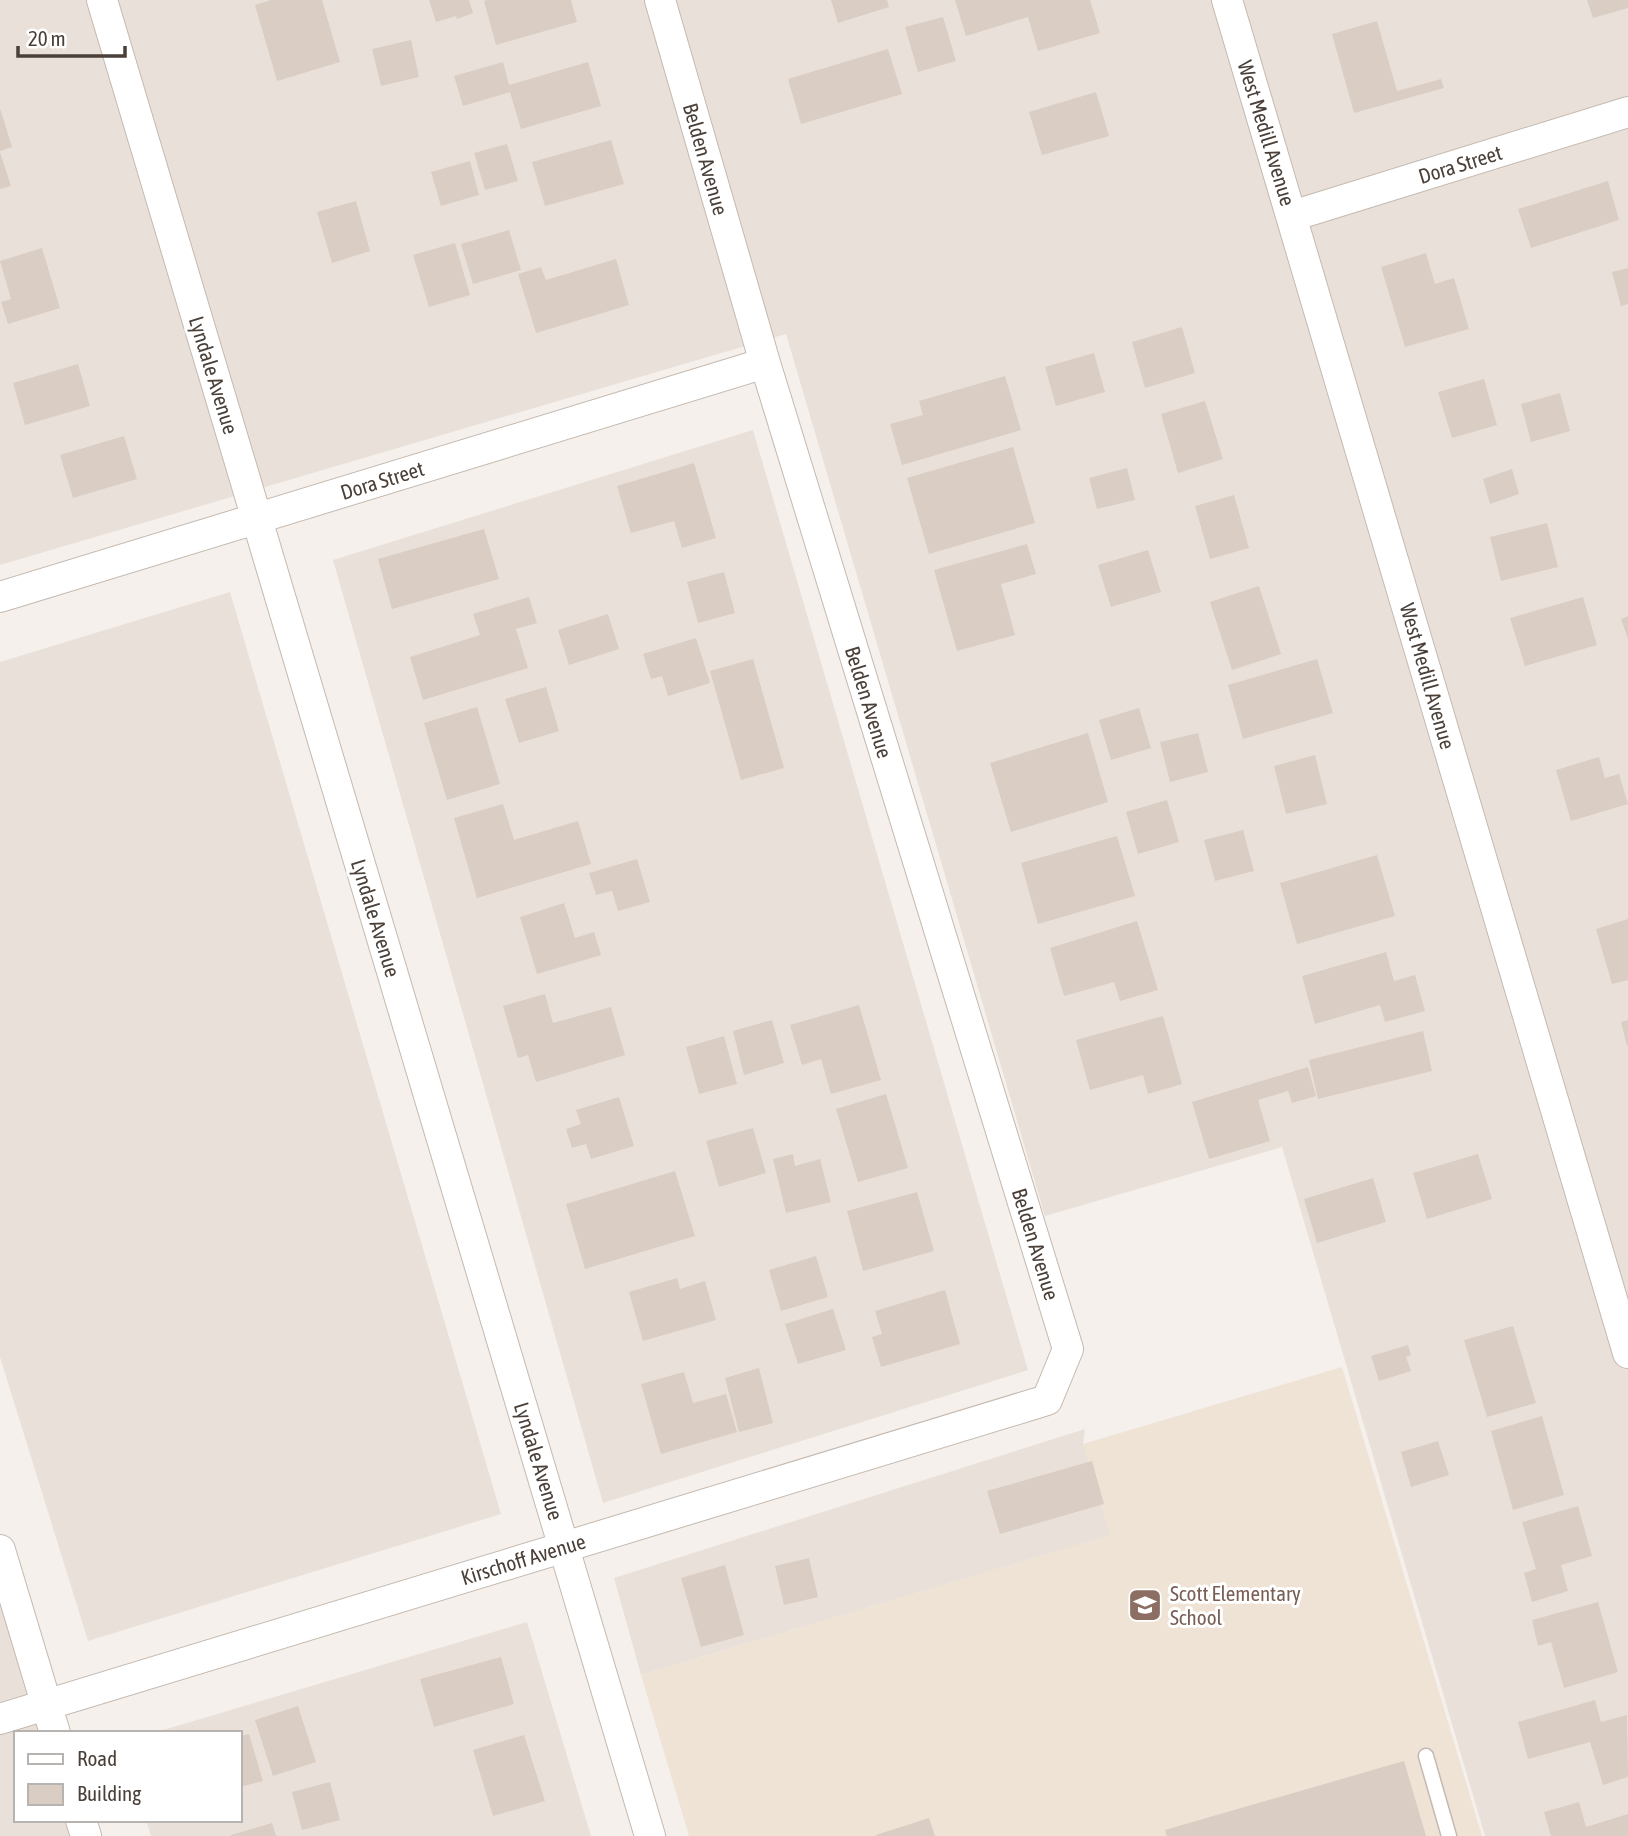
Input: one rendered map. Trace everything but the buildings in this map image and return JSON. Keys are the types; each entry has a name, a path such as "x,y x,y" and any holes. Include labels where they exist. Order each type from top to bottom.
{"street":[{"name":"Lyndale Avenue","path":"102,0 650,1836"},
{"name":"Belden Avenue","path":"660,0 765,363 1068,1349 1047,1400"},
{"name":"West Medill Avenue","path":"1227,0 1628,1353"},
{"name":"Dora Street","path":"1292,216 1628,111"},
{"name":"Dora Street","path":"0,597 765,363"},
{"name":"Kirschoff Avenue","path":"0,1719 51,1719 564,1546 1047,1400"},
{"path":"0,1550 51,1719"}],"lane":[{"path":"1426,1756 1449,1836"}],"shaded area":[{"path":"0,0 1628,0 1628,1836 1485,1836 1282,1147 1045,1216 786,334 0,565"},
{"path":"753,430 1028,1370 603,1503 333,560"},
{"path":"230,592 501,1514 88,1641 0,1357 0,662"},
{"name":"Scott Elementary School","path":"1342,1367 1482,1836 689,1836 641,1675 1110,1535 1083,1444"},
{"path":"1085,1429 1083,1444 1111,1535 641,1675 614,1578"},
{"path":"0,1569 47,1731 14,1731 14,1822 74,1822 78,1836 0,1836"},
{"path":"527,1622 591,1836 151,1836 147,1822 242,1822 242,1731 160,1731"}],"place":[{"name":"Scott Elementary School","path":"1145,1605"}]}
